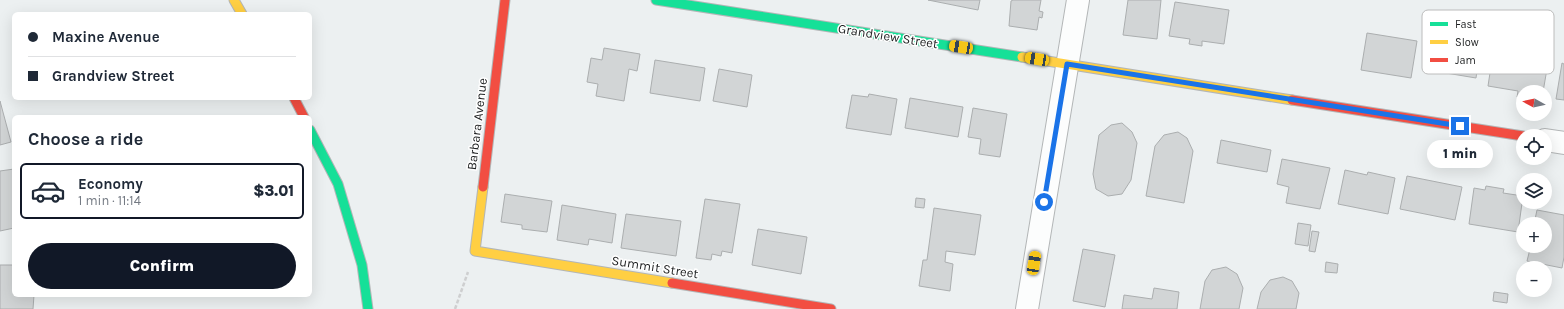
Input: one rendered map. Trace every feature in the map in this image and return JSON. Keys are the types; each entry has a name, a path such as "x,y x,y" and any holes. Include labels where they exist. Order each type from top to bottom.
{"street":[{"path":"234,0 241,12"},
{"name":"Barbara Avenue","path":"476,251 505,0"},
{"name":"Grandview Street","path":"656,0 1516,135"},
{"path":"1026,309 1078,0"},
{"path":"295,100 303,115"},
{"path":"312,134 338,184 362,265 368,309"},
{"path":"1552,141 1564,143"},
{"name":"Summit Street","path":"476,251 831,309"}],"path":[{"path":"455,309 476,251"}],"building":[{"path":"928,0 980,0 978,10"},
{"path":"1041,0 1039,11 1043,12 1042,18 1039,17 1037,30 1009,26 1011,1"},
{"path":"1128,0 1161,0 1157,39 1123,35"},
{"path":"1175,2 1229,10 1224,44 1202,41 1202,46 1189,44 1190,39 1169,36"},
{"path":"1367,33 1417,41 1411,78 1361,70"},
{"path":"604,48 640,54 637,71 629,69 624,101 596,96 598,84 587,82 591,58 602,60"},
{"path":"655,60 705,68 700,101 650,93"},
{"path":"1562,63 1564,64 1564,100 1556,99"},
{"path":"719,69 752,75 747,107 713,101"},
{"path":"1452,74 1477,74 1476,78"},
{"path":"1490,74 1546,74 1544,85 1516,85 1516,91 1488,86"},
{"path":"869,94 897,99 891,135 846,128 852,95 868,97"},
{"path":"910,98 963,107 958,137 905,128"},
{"path":"0,101 11,142 0,145"},
{"path":"973,108 1007,114 1000,157 979,154 981,139 968,137"},
{"path":"1122,123 1132,132 1137,143 1131,180 1122,194 1108,196 1096,189 1093,174 1099,135 1111,125"},
{"path":"1178,132 1187,138 1193,151 1184,203 1146,196 1155,146 1164,135"},
{"path":"1221,140 1271,150 1267,172 1217,163"},
{"path":"1282,159 1330,168 1320,209 1286,203 1289,187 1277,184"},
{"path":"12,169 12,228 0,231 0,171"},
{"path":"1345,170 1367,175 1368,172 1395,178 1388,214 1338,204"},
{"path":"1407,176 1462,187 1455,220 1400,209"},
{"path":"1486,186 1504,189 1503,193 1516,195 1516,209 1521,209 1520,217 1516,217 1516,232 1469,224 1474,188 1485,190"},
{"path":"505,194 552,201 547,232 522,229 522,225 501,222"},
{"path":"916,198 925,199 924,208 915,207"},
{"path":"705,199 740,204 732,253 722,251 721,256 712,254 711,260 696,258"},
{"path":"562,205 616,214 612,243 589,239 588,245 557,240"},
{"path":"934,208 981,215 975,255 946,251 945,262 953,264 950,291 919,286 923,260 927,260"},
{"path":"1537,210 1564,215 1564,257 1562,268 1552,266 1552,261 1527,261 1529,253 1552,253 1552,217 1536,217"},
{"path":"626,214 681,221 676,256 621,248"},
{"path":"1298,223 1311,225 1308,246 1295,244"},
{"path":"758,229 807,237 801,274 752,265"},
{"path":"1312,231 1319,232 1315,252 1309,251"},
{"path":"1083,249 1115,255 1105,307 1073,301"},
{"path":"1326,262 1338,264 1337,273 1325,272"},
{"path":"0,265 12,265 12,297 34,297 33,309 0,309"},
{"path":"1226,267 1237,274 1243,288 1239,309 1200,309 1205,281 1212,270"},
{"path":"1283,277 1292,281 1299,293 1296,309 1257,309 1261,292 1270,280"},
{"path":"1154,288 1179,292 1177,309 1122,309 1124,295 1152,299"},
{"path":"1494,292 1508,294 1507,303 1493,301"}],"traffic: fast":[{"path":"656,0 1022,57"},
{"path":"312,134 338,184 362,265 368,309"}],"traffic: slow":[{"path":"234,0 241,12"},
{"path":"1022,57 1292,100"},
{"path":"483,187 475,251 672,283"}],"traffic: jam":[{"path":"483,187 505,0"},
{"path":"295,100 303,115"},
{"path":"1292,100 1516,135"},
{"path":"672,283 831,309"}],"route":[{"path":"1044,202 1067,64 1460,126"}]}
